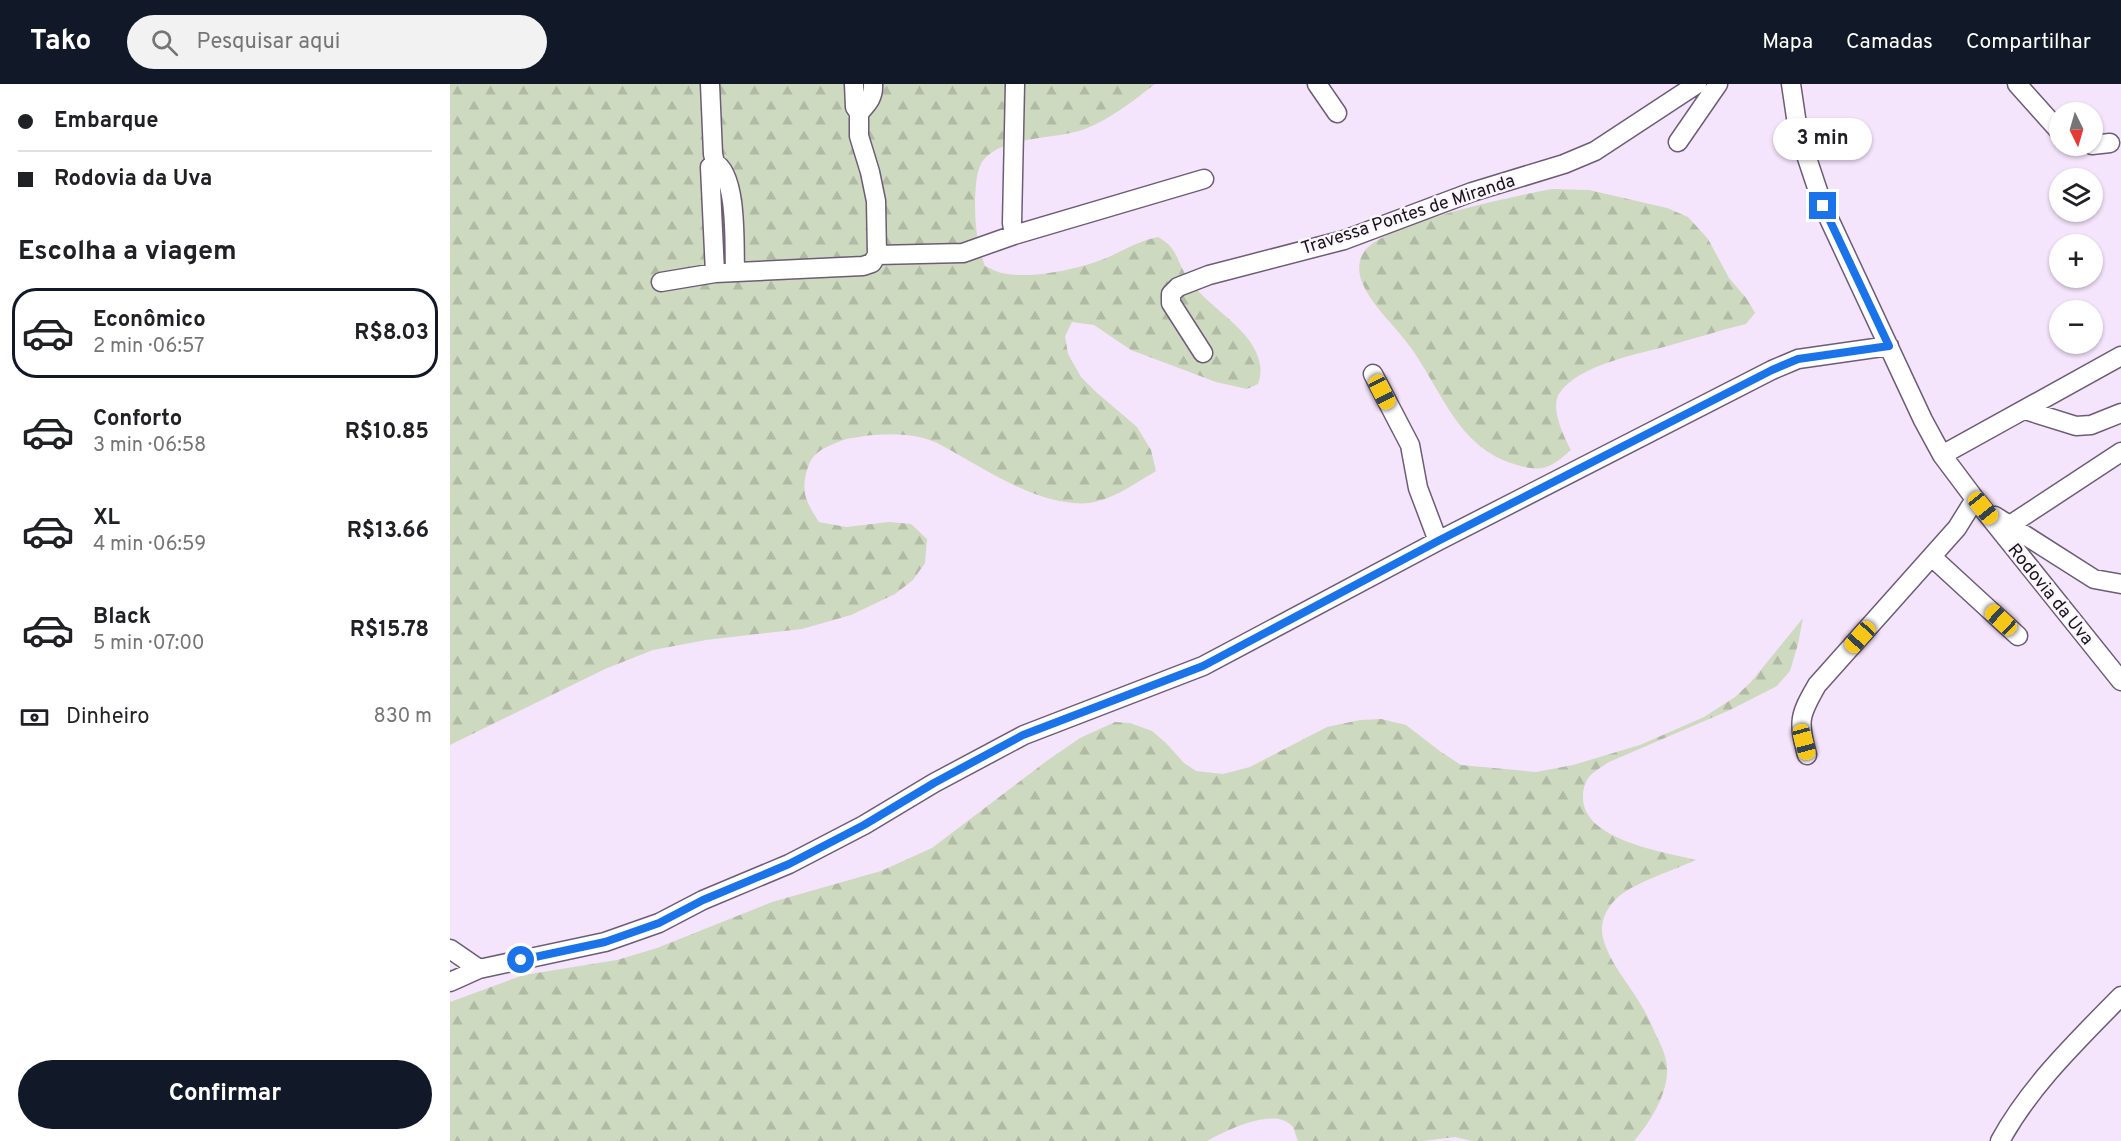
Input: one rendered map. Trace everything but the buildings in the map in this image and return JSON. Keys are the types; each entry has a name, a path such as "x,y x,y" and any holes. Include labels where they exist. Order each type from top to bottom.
{"street":[{"path":"710,84 715,163"},
{"path":"661,282 715,273 863,266 872,263 878,255 876,201 859,136 859,113 855,106 854,84"},
{"path":"859,113 870,101 873,84"},
{"path":"1014,235 1012,223 1015,84"},
{"path":"1317,84 1338,113"},
{"name":"Travessa Pontes de Miranda","path":"1203,352 1171,303 1171,294 1178,287 1209,275 1344,240 1472,192 1574,160 1595,151 1697,84"},
{"path":"1678,142 1718,84"},
{"name":"Rodovia da Uva","path":"1791,84 1798,131 1823,206 1923,420 1942,455 2121,681"},
{"path":"2017,84 2049,120"},
{"path":"715,163 720,165 724,172 731,192 735,272"},
{"path":"715,163 710,168 715,273"},
{"path":"878,255 963,253 1014,235 1203,179"},
{"path":"450,982 479,969 605,942 659,923 703,900 789,864 855,830 934,783 1023,735 1203,666 1438,541 1772,370 1798,359 1889,346"},
{"path":"1942,455 2121,356"},
{"path":"1373,374 1410,445 1418,488 1438,541"},
{"path":"2025,410 2076,426 2091,425 2121,413"},
{"path":"2010,525 2121,452"},
{"path":"1807,755 1800,729 1803,709 1817,685 1979,504 2094,579 2121,584"},
{"path":"1932,557 2018,636"},
{"path":"450,949 479,969"},
{"path":"2000,1141 2008,1126 2060,1059 2121,996"}],"green space":[{"path":"450,84 1155,84 1113,115 1095,125 1073,132 1015,143 990,153 982,162 977,175 975,198 978,241 985,266 1014,275 1058,272 1087,265 1158,237 1173,250 1183,271 1195,287 1250,342 1260,364 1258,384 1247,389 1216,382 1131,350 1094,325 1072,322 1065,336 1068,354 1081,377 1137,427 1151,450 1156,471 1106,499 1073,503 1044,497 1016,486 925,438 884,434 847,439 828,446 810,462 805,483 806,496 819,522 846,527 889,522 911,524 927,539 925,563 913,580 895,594 851,615 802,629 706,640 653,650 605,669 450,745"},
{"path":"1552,189 1589,190 1667,208 1688,217 1708,239 1729,278 1747,299 1755,313 1746,324 1610,362 1580,375 1559,394 1556,407 1559,422 1571,450 1551,465 1539,469 1514,464 1495,456 1465,431 1453,416 1411,348 1366,291 1359,267 1364,252 1376,241 1396,231 1451,212"},
{"path":"1803,618 1790,671 1777,686 1730,710 1609,762 1591,775 1585,784 1583,796 1586,811 1595,823 1609,833 1646,848 1696,860 1645,881 1618,897 1610,905 1603,921 1602,932 1606,947 1614,964 1645,1012 1662,1047 1666,1062 1666,1081 1661,1099 1651,1118 1634,1141 1472,1141 1455,1137 1423,1141 1298,1141 1293,1127 1275,1118 1238,1126 1207,1141 450,1141 450,1002 524,975 617,960 657,948 772,902 881,871 932,848 1048,760 1080,738 1115,722 1130,723 1152,731 1184,763 1196,771 1223,774 1250,767 1327,727 1360,720 1381,719 1406,725 1461,765 1536,772 1573,765 1640,745 1704,717 1735,697 1751,682"}],"route":[{"path":"521,960 605,942 659,923 703,900 789,864 864,825 934,783 1023,735 1203,666 1438,541 1772,370 1798,359 1889,346 1823,206"}]}
